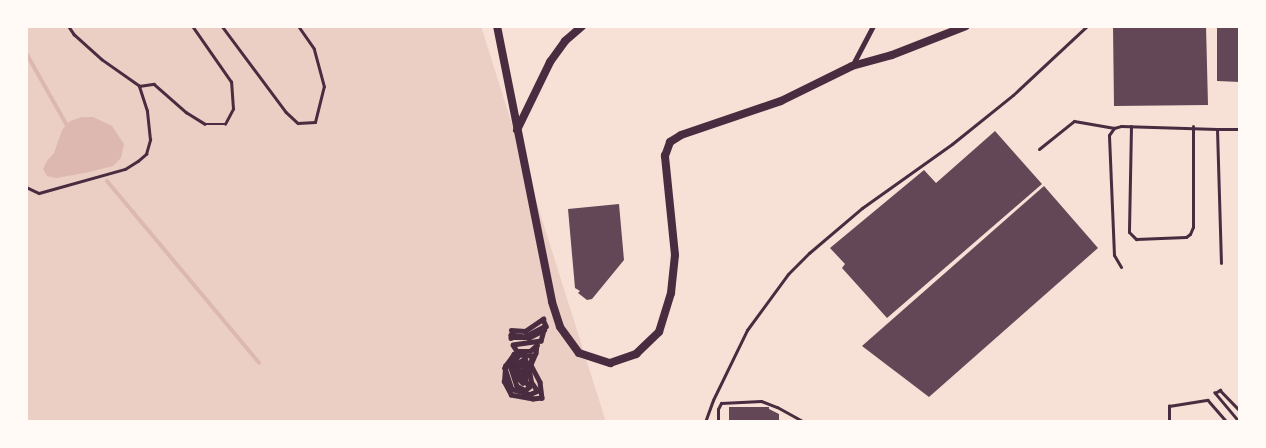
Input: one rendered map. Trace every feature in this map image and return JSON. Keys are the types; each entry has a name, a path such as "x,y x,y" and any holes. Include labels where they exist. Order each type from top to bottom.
{"street":[{"path":"497,26 552,302 560,327 579,353 610,363 636,354 659,332 672,293 675,255 665,156 670,142 681,135 705,126 781,101 852,66 892,55 966,26"},
{"path":"517,130 550,62 565,41 582,26"},
{"path":"852,66 873,26"},
{"path":"511,330 525,330 543,320 546,326 524,337 511,335 511,338 528,338 544,330 541,341 512,346 517,351 530,351 537,345 531,365 540,382 542,398 533,400 511,395 504,382 505,368 512,389 530,394 537,391 531,382 529,371 532,356 519,355 511,368 517,386 525,390 529,387 525,381 528,367 526,359 514,366 517,368"}],"lane":[{"path":"705,422 717,391 747,330 788,274 809,253 862,208 952,144 1013,95 1087,26"},
{"path":"1039,149 1074,121 1114,128 1132,126 1193,126 1240,129"},
{"path":"1132,126 1129,232 1136,239 1186,237 1190,234 1193,227 1193,126"},
{"path":"1114,128 1109,135 1114,255 1121,267"},
{"path":"1217,128 1221,263"},
{"path":"718,422 718,408 721,403 761,401 777,406 804,422"}],"path":[{"path":"26,187 39,193 125,169 146,154 150,140 147,111 138,86 102,60 74,35 68,26"},
{"path":"138,86 154,84 186,112 205,124 225,124 234,109 231,82 192,26"},
{"path":"222,26 286,112 298,123 315,122 324,88 314,49 298,26"},
{"path":"1239,422 1215,394 1220,390 1240,411"},
{"path":"1169,422 1169,406 1208,400 1227,422"}],"shaded area":[{"path":"26,26 481,26 606,422 26,422"},
{"path":"82,117 93,117 112,126 124,144 121,158 113,166 85,173 56,178 47,176 43,169 54,153 62,130 70,121"}],"building":[{"path":"1113,26 1206,26 1208,105 1114,106"},
{"path":"1217,26 1240,26 1240,82 1217,81"},
{"path":"995,131 1042,184 887,318 842,268 845,264 830,248 924,170 936,183"},
{"path":"1044,186 1098,248 929,397 862,346"},
{"path":"619,204 624,260 592,299 587,300 575,288 568,209"},
{"path":"729,407 769,407 769,409 779,414 779,422 729,422"}],"waterway":[{"path":"26,53 69,129"},
{"path":"107,181 259,363"}]}
